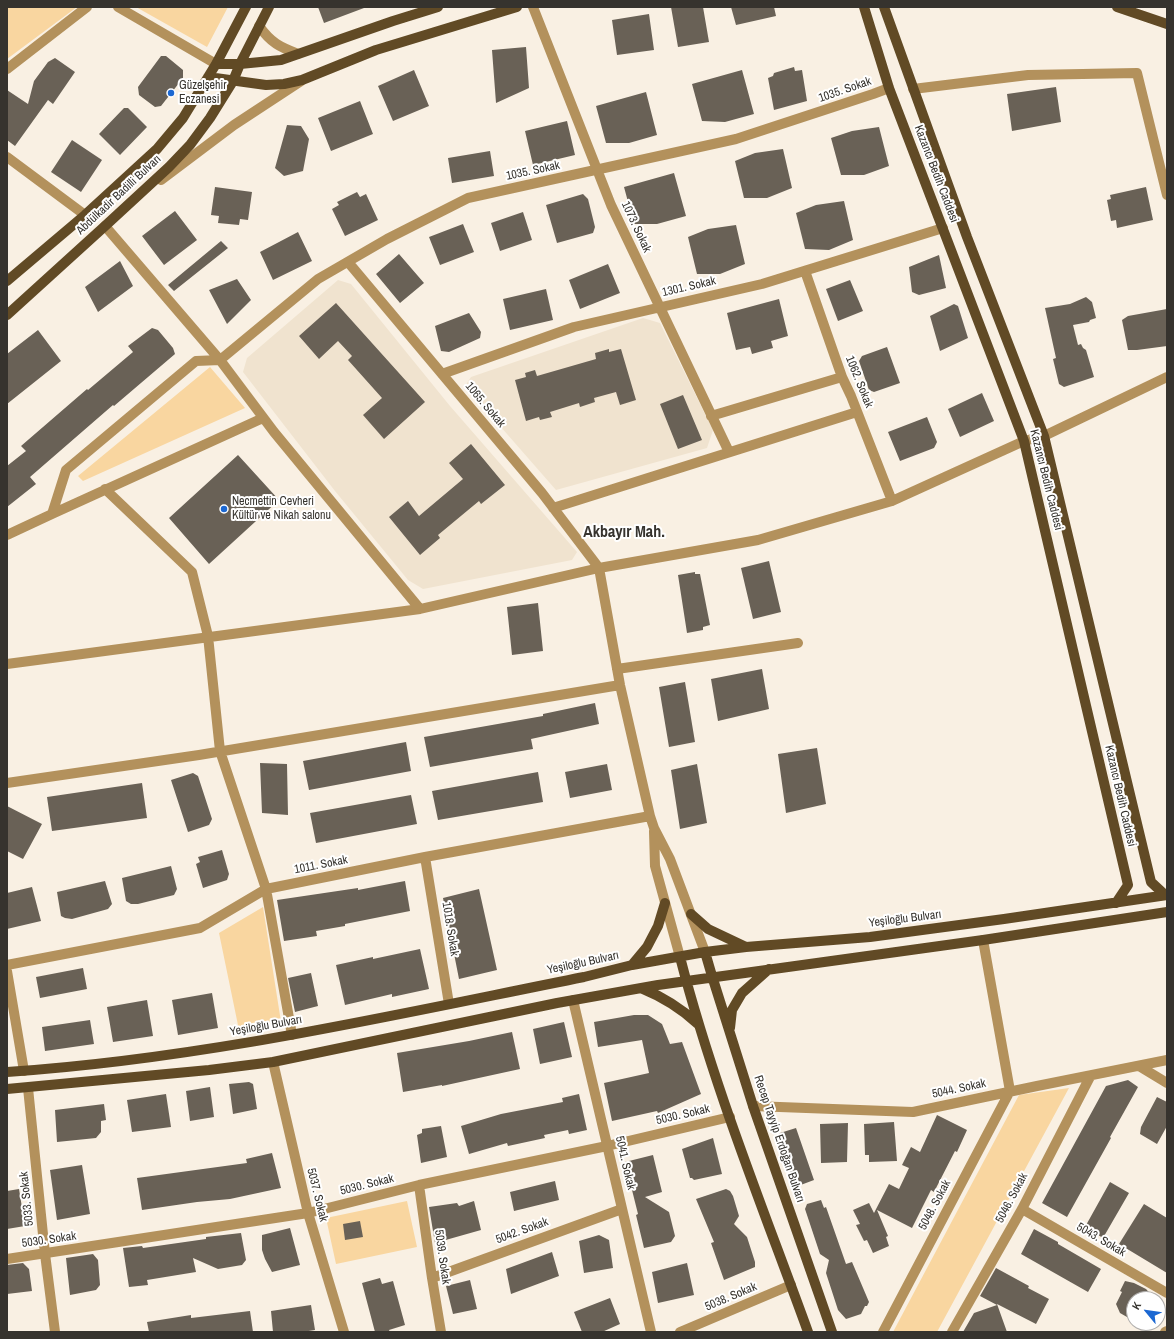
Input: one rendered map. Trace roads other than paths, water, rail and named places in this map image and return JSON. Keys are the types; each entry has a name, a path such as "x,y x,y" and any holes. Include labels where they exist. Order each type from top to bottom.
{"main road":[{"name":"Abdülkadir Badilli Bulvarı","path":"7,281 85,215 157,149 171,134 183,118 216,64 246,7"},
{"name":"Abdülkadir Badilli Bulvarı","path":"7,315 130,203 190,145 210,118 233,81 269,7"},
{"path":"216,64 240,64 281,60 438,7"},
{"path":"208,77 266,86 284,84 305,79 376,50 517,7"},
{"name":"Kazancı Bedih Caddesi","path":"864,7 889,88 1024,441 1128,885 1116,903"},
{"name":"Kazancı Bedih Caddesi","path":"884,7 967,237 1044,436 1151,882 1166,895"},
{"path":"1117,7 1167,24"},
{"name":"Yeşiloğlu Bulvarı","path":"7,1072 164,1056 292,1035 632,965 705,952 746,947 870,937 1166,895"},
{"path":"632,965 647,946 658,926 665,903"},
{"path":"7,1089 210,1070 273,1062 573,1000 712,976 983,940 1167,912"},
{"path":"691,914 708,929 746,947"},
{"name":"Recep Tayyip Erdoğan Bulvarı","path":"705,952 753,1106 832,1332"},
{"path":"680,957 698,1024 808,1332"},
{"path":"729,1032 732,1010 742,993 770,969"},
{"path":"641,988 657,994 672,1003 698,1024"}],"street":[{"path":"7,69 88,7"},
{"path":"118,7 216,64"},
{"name":"1073. Sokak","path":"533,7 596,171 659,308 729,452"},
{"path":"259,26 268,38 275,44 298,54"},
{"path":"913,89 1028,75 1137,73 1167,195"},
{"path":"130,203 234,125 305,79"},
{"name":"1035. Sokak","path":"220,360 318,279 387,239 468,198 736,139 889,88"},
{"path":"7,157 85,215"},
{"path":"105,226 220,360 263,418 420,609"},
{"name":"1301. Sokak","path":"442,374 574,327 762,284 943,228"},
{"name":"1065. Sokak","path":"348,262 553,508 599,568"},
{"name":"1062. Sokak","path":"805,271 842,376 892,501"},
{"path":"52,514 66,470 196,361 220,360"},
{"path":"711,416 842,376"},
{"path":"7,664 208,636 420,609 599,568 758,540 892,501 1024,441 1044,436 1167,377"},
{"path":"553,508 857,412"},
{"path":"7,535 263,418"},
{"path":"105,490 192,572 208,636 220,752 266,889 292,1035"},
{"path":"599,568 620,685 650,816 654,828 670,859 705,952"},
{"path":"617,669 798,643"},
{"path":"7,782 220,752 620,685"},
{"name":"1011. Sokak","path":"7,965 200,928 266,889 425,857 650,816"},
{"path":"654,828 655,866 680,957"},
{"name":"1018. Sokak","path":"425,857 448,1004"},
{"path":"983,940 1010,1091"},
{"path":"7,971 24,1071"},
{"name":"5041. Sokak","path":"573,1000 651,1332"},
{"name":"5044. Sokak","path":"753,1106 913,1112 1167,1060"},
{"name":"5037. Sokak","path":"273,1062 308,1213 344,1332"},
{"path":"1139,1066 1167,1083"},
{"name":"5046. Sokak","path":"952,1332 1022,1209 1091,1075"},
{"name":"5033. Sokak","path":"28,1088 45,1254 55,1332"},
{"name":"5048. Sokak","path":"882,1332 1010,1091"},
{"name":"5030. Sokak","path":"7,1259 308,1213 419,1185 607,1146 730,1117"},
{"name":"5039. Sokak","path":"419,1185 441,1332"},
{"name":"5042. Sokak","path":"432,1278 622,1209"},
{"name":"5043. Sokak","path":"1022,1209 1167,1293"},
{"name":"5038. Sokak","path":"680,1332 791,1285"}],"place":[{"name":"Güzelşehir Eczanesi","path":"171,93"},
{"name":"Necmettin Cevheri Kültür ve Nikah salonu","path":"224,509"}],"district":[{"name":"Akbayır Mah.","path":"624,533"}]}
